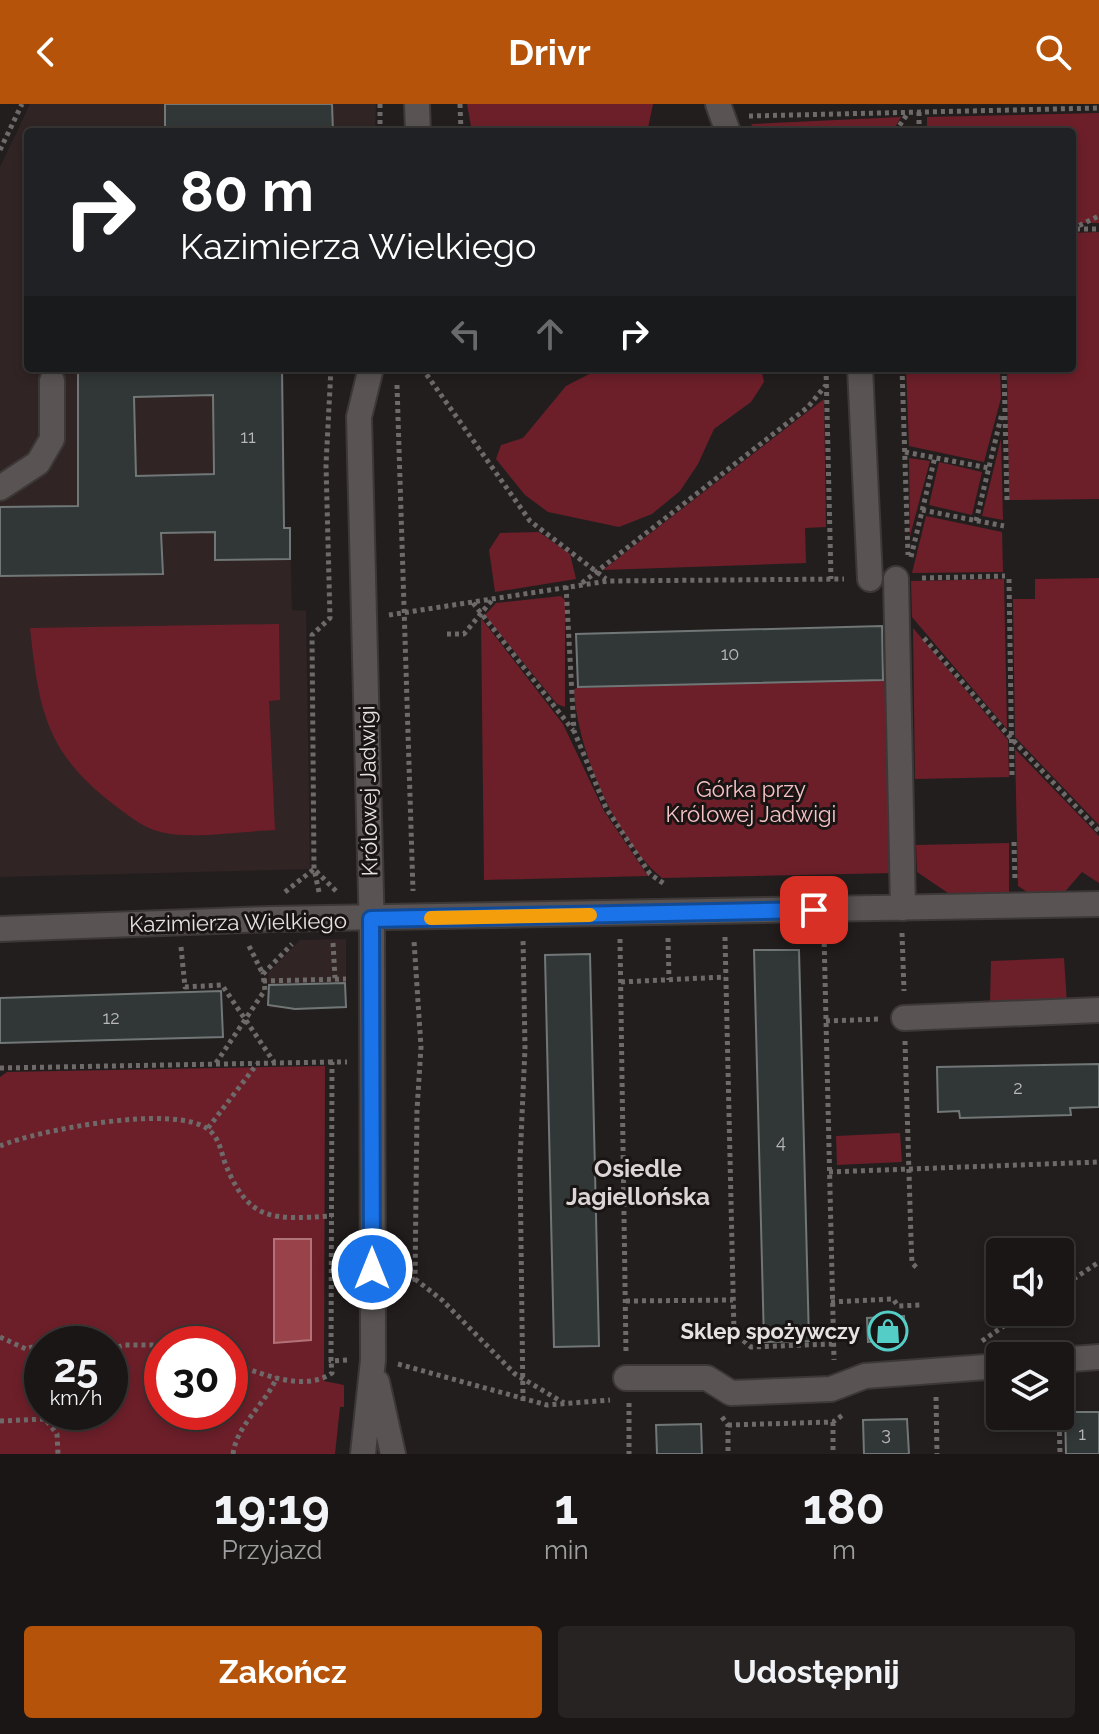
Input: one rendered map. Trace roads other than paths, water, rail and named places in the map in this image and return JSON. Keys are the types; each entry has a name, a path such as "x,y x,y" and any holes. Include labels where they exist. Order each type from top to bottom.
{"street":[{"path":"417,104 418,128"},
{"path":"718,104 736,124"},
{"name":"Królowej Jadwigi","path":"363,1454 364,616 359,417 370,372"},
{"path":"860,372 870,579"},
{"path":"0,488 38,463 52,439 52,381"},
{"path":"896,579 903,908"},
{"name":"Kazimierza Wielkiego","path":"0,929 249,920 1099,904"},
{"path":"904,1018 1099,1010"},
{"path":"1074,1359 1099,1357"},
{"name":"Królowej Jadwigi","path":"362,1360 393,1454"},
{"path":"627,1389 707,1378 731,1393 831,1389 865,1376 986,1367"}],"place":[{"name":"Sklep spożywczy","path":"888,1331"}],"district":[{"name":"Osiedle Jagiellońska","path":"638,1182"}],"park label":[{"name":"Górka przy Królowej Jadwigi","path":"751,802"}]}
